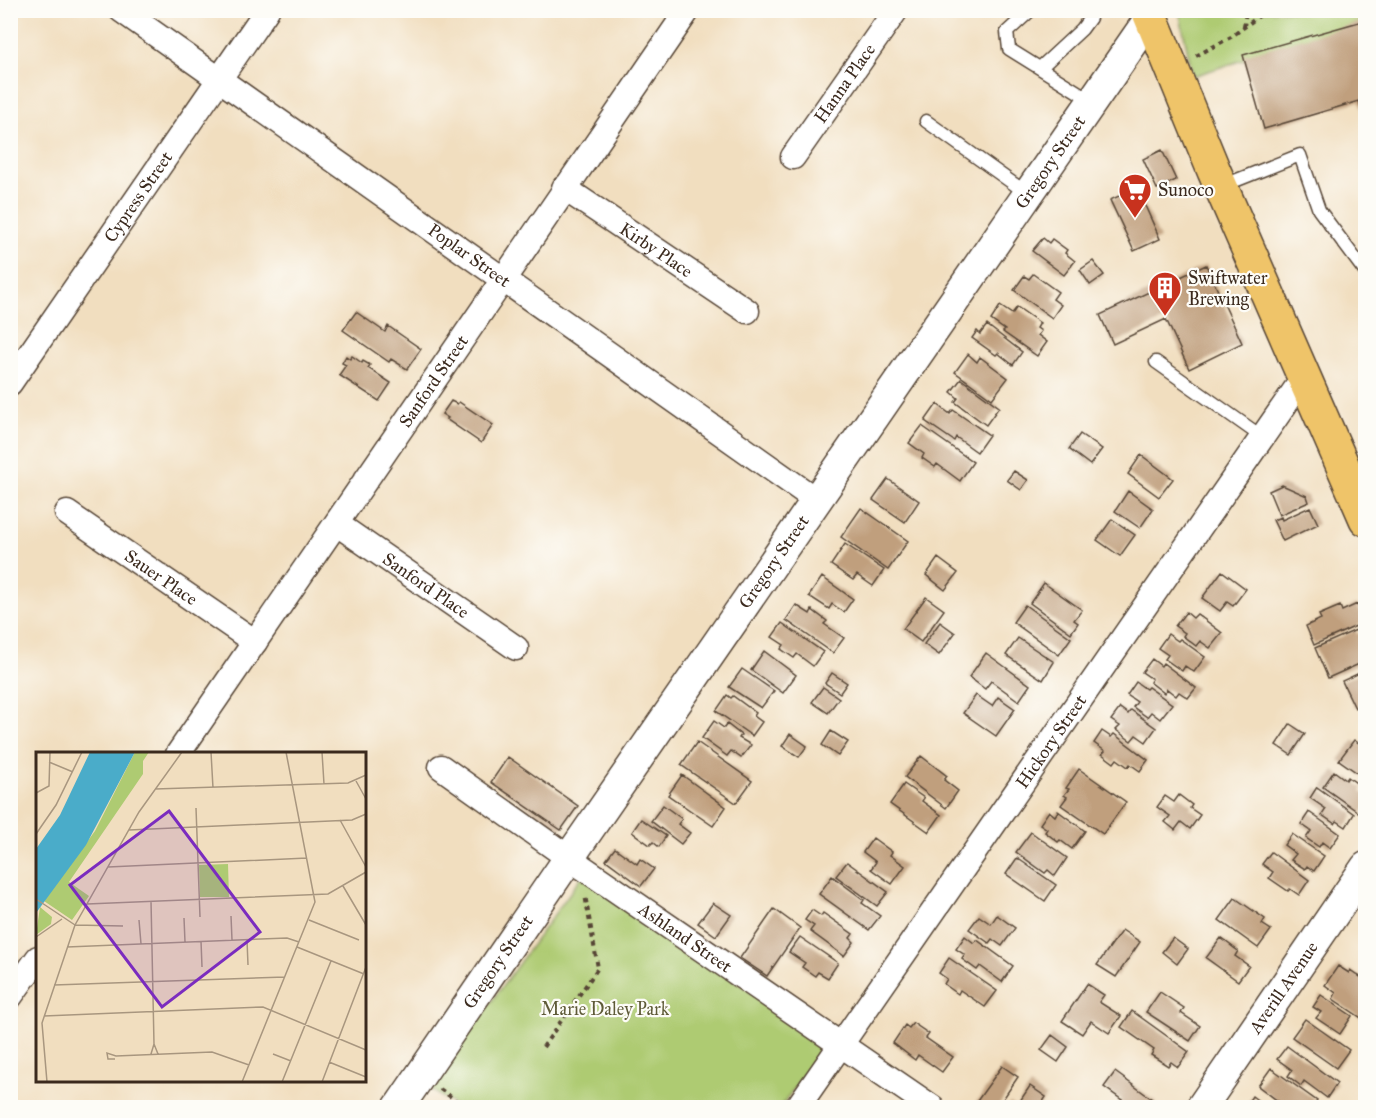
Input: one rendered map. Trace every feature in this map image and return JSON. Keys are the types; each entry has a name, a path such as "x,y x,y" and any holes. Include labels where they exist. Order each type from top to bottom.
{"main road":[{"path":"1149,14 1221,187 1365,519"}],"street":[{"name":"Poplar Street","path":"121,10 816,500"},
{"name":"Cypress Street","path":"10,383 267,10"},
{"name":"Sanford Street","path":"179,752 688,10"},
{"name":"Hanna Place","path":"793,157 896,10"},
{"name":"Gregory Street","path":"398,1107 568,858 1094,102 1149,14"},
{"name":"Kirby Place","path":"564,188 747,311"},
{"name":"Hickory Street","path":"796,1107 1304,377"},
{"name":"Sauer Place","path":"67,513 255,642"},
{"name":"Sanford Place","path":"337,524 516,648"},
{"name":"Ashland Street","path":"441,767 568,858 933,1107"},
{"name":"Averill Avenue","path":"1201,1107 1365,867"},
{"path":"13,988 36,960"}],"lane":[{"path":"1030,10 1007,32 1009,49 1094,102"},
{"path":"1040,68 1082,29 1090,18 1088,10"},
{"path":"926,121 1029,194"},
{"path":"1221,187 1300,156 1319,210 1365,273"},
{"path":"1156,362 1262,436"}],"path":[{"path":"1244,27 1246,10"},
{"path":"1196,56 1267,10"},
{"path":"543,1047 598,968 585,891"},
{"path":"439,1089 466,1107"}],"green space":[{"path":"1179,11 1365,11 1365,21 1193,76"},
{"name":"Marie Daley Park","path":"582,876 826,1043 781,1107 457,1107 429,1088"}],"building":[{"path":"1366,20 1366,122 1359,101 1264,129 1243,55"},
{"path":"1162,150 1176,180 1157,189 1143,159"},
{"name":"Sunoco","path":"1137,188 1160,239 1134,251 1110,200"},
{"path":"1043,238 1049,243 1052,239 1067,250 1065,253 1075,261 1064,275 1032,251"},
{"path":"1093,261 1104,275 1090,285 1080,270"},
{"name":"Swiftwater Brewing","path":"1206,265 1242,343 1189,369 1166,319 1113,344 1100,315"},
{"path":"1033,274 1058,292 1053,299 1061,305 1052,318 1014,290 1024,276 1029,279"},
{"path":"1000,306 1012,314 1017,307 1040,323 1037,328 1041,331 1038,335 1047,342 1037,356 1003,332 1005,330 991,320"},
{"path":"356,312 385,332 388,326 421,349 407,369 391,359 389,362 343,330"},
{"path":"987,325 1022,352 1013,365 972,338 977,331 980,334"},
{"path":"968,354 977,362 980,357 1008,378 992,399 955,372"},
{"path":"346,356 350,359 352,356 370,365 368,368 391,383 379,401 339,375 346,365 342,363"},
{"path":"961,379 999,407 986,425 955,402 958,398 951,392"},
{"path":"451,401 457,404 459,402 493,425 481,443 442,414"},
{"path":"937,404 950,414 953,410 989,435 977,452 956,437 954,441 925,421"},
{"path":"922,426 973,462 960,481 937,464 935,467 922,458 924,454 909,443"},
{"path":"1080,434 1102,449 1090,465 1069,449"},
{"path":"1141,455 1173,479 1159,497 1128,474"},
{"path":"1014,471 1028,480 1021,490 1007,480"},
{"path":"888,479 919,501 905,522 873,500"},
{"path":"1282,485 1307,496 1309,502 1279,515 1269,491"},
{"path":"1128,491 1153,509 1140,528 1115,511"},
{"path":"1310,507 1318,524 1283,541 1273,520 1281,517 1282,520"},
{"path":"861,508 908,541 888,570 841,537"},
{"path":"1112,519 1135,535 1120,556 1097,540"},
{"path":"845,544 884,570 873,586 857,575 853,580 831,565"},
{"path":"938,558 958,573 945,590 926,575"},
{"path":"1222,571 1246,589 1233,606 1227,602 1220,611 1202,598"},
{"path":"822,577 853,599 844,612 832,604 829,609 809,596"},
{"path":"1044,583 1082,610 1074,620 1078,623 1071,633 1030,603"},
{"path":"926,597 944,610 921,642 903,629"},
{"path":"1357,604 1365,622 1314,645 1306,626 1321,619 1319,615 1340,606 1342,611"},
{"path":"796,605 810,614 812,610 827,621 824,624 844,638 833,653 786,620"},
{"path":"1025,605 1071,638 1059,655 1013,622"},
{"path":"1186,612 1193,618 1197,614 1222,633 1210,648 1200,641 1196,646 1183,636 1185,633 1175,626"},
{"path":"940,622 955,633 939,655 924,644"},
{"path":"782,623 823,652 813,666 797,654 794,658 781,649 784,645 772,637"},
{"path":"1356,630 1357,634 1363,631 1366,636 1366,661 1328,678 1315,648"},
{"path":"1168,634 1178,641 1180,639 1205,657 1194,672 1185,666 1182,671 1165,659 1168,655 1158,648"},
{"path":"1018,638 1054,662 1043,680 1006,655"},
{"path":"764,651 796,675 783,693 751,670"},
{"path":"986,653 1030,685 1019,701 991,681 985,689 969,677"},
{"path":"1152,659 1161,666 1163,663 1196,688 1188,698 1179,692 1176,696 1167,689 1164,693 1150,682 1152,679 1142,672"},
{"path":"742,669 774,691 761,708 729,687"},
{"path":"1366,670 1366,703 1355,708 1342,681"},
{"path":"832,673 847,683 840,693 825,683"},
{"path":"1136,682 1146,689 1148,687 1172,704 1160,719 1151,712 1147,717 1133,707 1137,702 1127,695"},
{"path":"823,687 839,698 828,713 812,702"},
{"path":"727,695 731,698 733,696 756,713 754,716 762,722 752,736 716,711"},
{"path":"976,695 992,706 998,697 1015,709 996,736 963,713"},
{"path":"1120,708 1128,714 1131,710 1156,728 1146,742 1136,735 1131,741 1116,730 1120,726 1111,720"},
{"path":"714,721 724,728 727,724 741,735 739,738 751,745 741,758 731,751 727,756 702,738"},
{"path":"1290,724 1305,734 1291,755 1276,745"},
{"path":"831,731 848,742 838,756 822,745"},
{"path":"1102,731 1111,737 1114,734 1148,760 1140,771 1130,764 1128,767 1117,759 1114,763 1102,754 1105,751 1094,743"},
{"path":"790,734 807,746 799,757 782,746"},
{"path":"1354,740 1366,748 1366,779 1339,760"},
{"path":"697,742 752,781 736,803 681,765"},
{"path":"921,756 947,776 944,780 958,791 946,808 905,777"},
{"path":"508,757 578,806 561,830 491,782"},
{"path":"1079,769 1126,802 1103,834 1061,805 1067,797 1064,795 1069,789 1066,788"},
{"path":"1334,771 1346,780 1348,777 1363,788 1361,791 1366,795 1366,807 1361,814 1323,787"},
{"path":"682,775 726,807 713,826 668,795"},
{"path":"904,784 924,798 922,801 941,815 929,832 890,804"},
{"path":"1317,787 1354,814 1346,827 1337,821 1335,824 1322,815 1326,809 1310,798"},
{"path":"1179,795 1192,805 1190,808 1200,815 1190,829 1181,822 1175,830 1165,822 1170,816 1157,807 1165,796 1174,802"},
{"path":"663,805 682,819 678,824 690,833 681,844 651,821"},
{"path":"1049,811 1055,816 1058,811 1085,831 1072,849 1045,832 1047,829 1040,824"},
{"path":"1309,812 1340,834 1330,848 1322,842 1319,847 1306,838 1311,831 1301,824"},
{"path":"641,819 666,836 659,847 653,842 650,845 632,832"},
{"path":"1031,832 1067,858 1055,876 1048,870 1045,873 1016,852"},
{"path":"1292,834 1324,856 1314,871 1307,866 1305,869 1291,860 1296,854 1284,845"},
{"path":"873,838 892,852 890,855 905,866 892,884 871,869 876,862 863,852"},
{"path":"615,848 637,864 640,859 654,869 641,886 606,860"},
{"path":"1271,852 1309,880 1299,895 1290,889 1288,891 1269,878 1273,872 1262,864"},
{"path":"1017,858 1056,885 1045,901 1006,874"},
{"path":"847,862 888,892 877,906 836,876"},
{"path":"832,876 864,900 862,903 880,916 869,930 819,894"},
{"path":"1235,898 1265,919 1262,924 1271,930 1258,948 1219,920"},
{"path":"713,903 731,915 716,936 698,923"},
{"path":"774,909 800,928 767,976 740,958"},
{"path":"812,910 821,916 823,913 853,934 850,938 854,942 844,956 810,931 814,926 805,920"},
{"path":"997,915 1015,928 1002,946 992,939 989,943 969,929 979,916 991,924"},
{"path":"1122,930 1140,942 1116,977 1097,965"},
{"path":"965,936 974,943 977,940 1013,966 1002,982 980,966 977,970 962,959 965,955 956,949"},
{"path":"800,937 838,963 828,978 818,972 815,976 802,967 805,963 789,952"},
{"path":"1173,938 1188,949 1177,964 1162,952"},
{"path":"1221,938 1238,951 1235,956 1249,966 1238,981 1206,958"},
{"path":"949,958 997,991 985,1007 960,990 958,994 944,984 947,979 939,973"},
{"path":"1338,966 1349,973 1350,970 1366,981 1366,1021 1333,999 1336,993 1325,985"},
{"path":"1087,984 1104,995 1099,1002 1121,1016 1109,1033 1091,1021 1082,1034 1062,1021"},
{"path":"1160,992 1184,1008 1181,1013 1200,1026 1190,1041 1146,1012"},
{"path":"1321,995 1352,1016 1340,1034 1316,1018 1321,1012 1313,1007"},
{"path":"1132,1011 1189,1052 1178,1067 1171,1062 1168,1066 1151,1055 1154,1050 1121,1027"},
{"path":"1305,1019 1349,1050 1336,1068 1292,1037"},
{"path":"913,1023 929,1034 926,1038 953,1057 942,1072 918,1055 915,1060 893,1043 905,1025 909,1028"},
{"path":"1052,1035 1068,1047 1058,1062 1041,1050"},
{"path":"1287,1046 1337,1083 1327,1098 1304,1081 1301,1086 1288,1076 1292,1070 1277,1059"},
{"path":"1002,1066 1018,1077 997,1108 972,1108"},
{"path":"1271,1068 1317,1101 1312,1108 1287,1108 1258,1086"},
{"path":"1115,1072 1156,1102 1152,1108 1123,1108 1119,1104 1122,1100 1104,1087"},
{"path":"1030,1086 1046,1097 1039,1108 1006,1108 1010,1103 1016,1107"},
{"path":"1252,1096 1268,1108 1244,1108"}],"place":[{"name":"Sunoco","path":"1135,219"},
{"name":"Swiftwater Brewing","path":"1165,317"}]}
